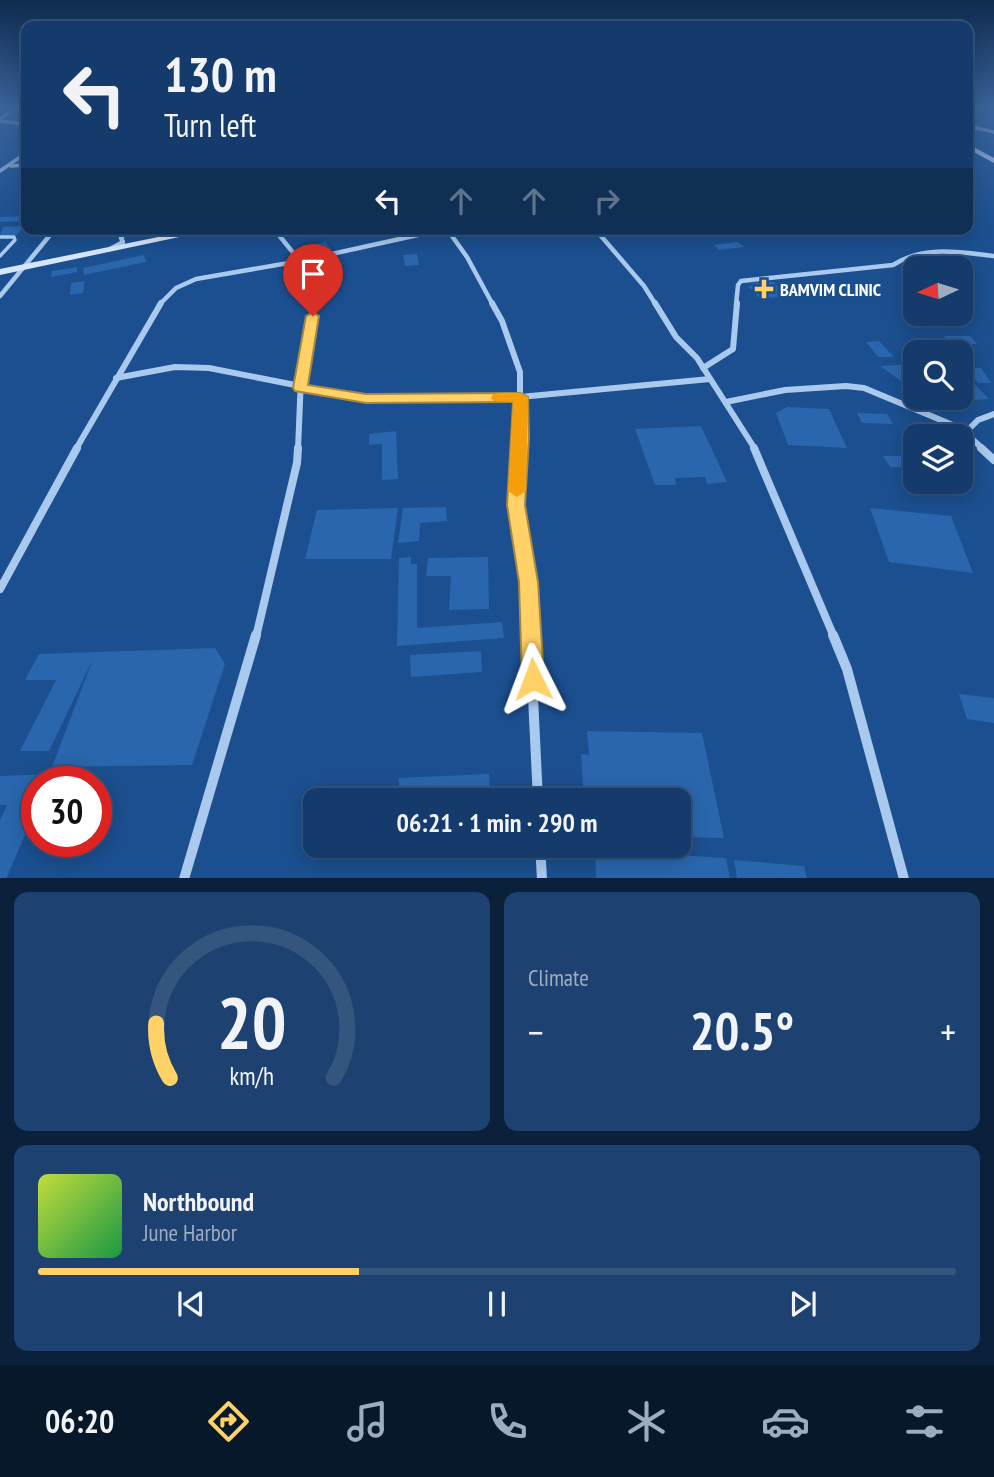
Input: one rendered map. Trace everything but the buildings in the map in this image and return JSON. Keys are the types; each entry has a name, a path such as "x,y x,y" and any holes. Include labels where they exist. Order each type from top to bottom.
{"street":[{"path":"973,149 994,161"},
{"path":"0,171 21,158"},
{"path":"10,166 21,165"},
{"path":"0,296 50,235"},
{"path":"101,253 123,242 121,238 123,235"},
{"path":"0,272 185,235"},
{"path":"184,878 254,645 297,463 300,388 317,289 300,261 279,235"},
{"path":"0,589 159,305 184,283 300,261 414,235"},
{"path":"450,235 467,257 502,321 517,359 522,387 516,505 528,582 537,788"},
{"path":"600,235 645,286 676,337 703,368 747,433 762,463 848,669 904,878"},
{"path":"703,368 733,349 738,285 741,281 796,276 810,271 893,265 901,258 926,251 994,256"},
{"path":"116,378 175,367 209,368 259,376 300,388 366,398 520,397 710,379"},
{"path":"726,402 785,390 846,386 878,393 951,424"},
{"path":"973,425 978,420 994,414"},
{"path":"973,440 993,459"},
{"path":"541,858 542,878"}],"lane":[{"path":"0,237 14,237 15,240 0,256"}],"slow traffic":[{"path":"499,398 520,397 521,438 517,491"}],"place":[{"name":"BAMVIM CLINIC","path":"764,289"}],"route":[{"path":"313,316 300,388 366,398 520,397 521,438 516,505 528,582 533,679"}]}
